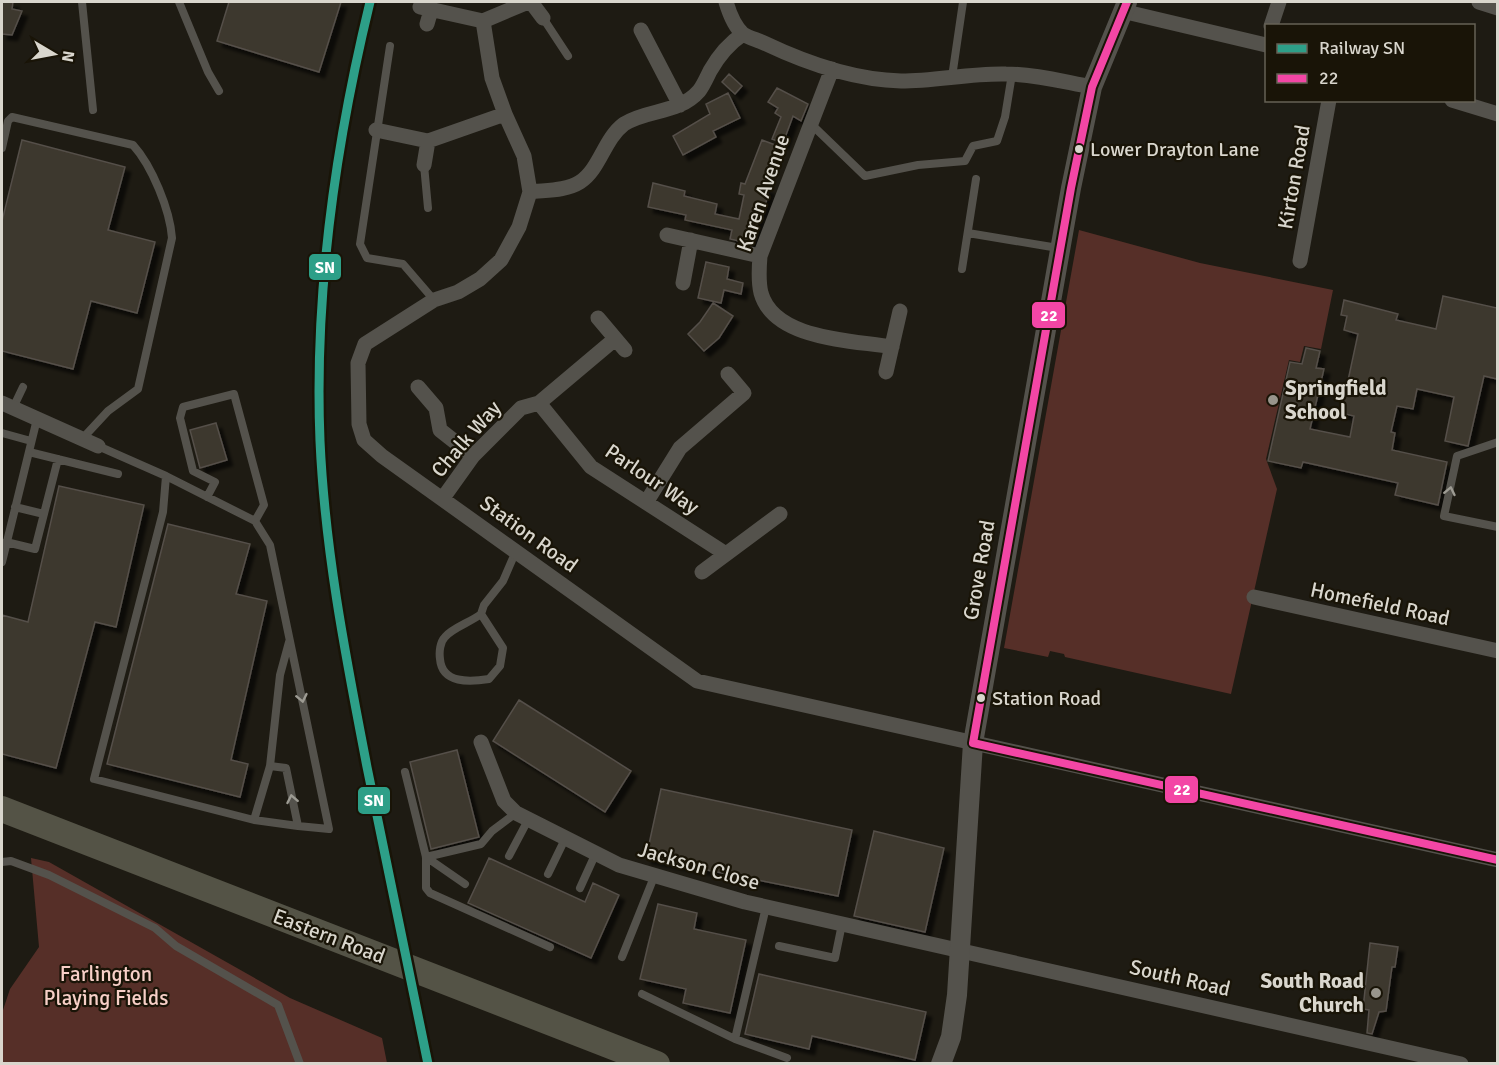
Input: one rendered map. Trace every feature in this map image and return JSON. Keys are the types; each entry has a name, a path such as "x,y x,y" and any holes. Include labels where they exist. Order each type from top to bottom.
{"main road":[{"name":"Eastern Road","path":"2,809 386,968"},
{"name":"Eastern Road","path":"2,826 460,996 657,1064"},
{"name":"Eastern Road","path":"460,996 613,1064"}],"street":[{"path":"426,14 483,21 529,2 543,18"},
{"path":"726,2 731,16 743,33 786,54 832,69 870,78 900,81 1012,74 1092,87 1124,6 1265,42"},
{"path":"1272,24 1279,2"},
{"path":"1479,2 1497,8"},
{"name":"Station Road","path":"483,21 492,78 524,156 530,192 519,227 501,260 480,279 458,292 434,300 365,344 358,363 359,424 364,440 382,456 697,681 1497,860"},
{"path":"641,30 680,105"},
{"path":"530,192 571,186 581,182 610,138 622,125 638,117 680,105 699,91 718,57 743,33"},
{"name":"Karen Avenue","path":"832,69 760,256 761,295 773,314 784,325 802,331 892,347"},
{"name":"Grove Road","path":"945,1063 957,995 974,743 1060,249 1092,87"},
{"name":"Kirton Road","path":"1300,261 1329,102"},
{"path":"1458,102 1497,114"},
{"path":"376,130 428,141 505,114"},
{"path":"424,165 428,141"},
{"path":"667,235 760,256"},
{"path":"683,283 691,240"},
{"path":"886,372 900,311"},
{"path":"539,403 620,344 598,318"},
{"path":"647,501 680,448 744,393 728,374"},
{"path":"418,387 436,408 440,430 473,456"},
{"name":"Chalk Way","path":"443,498 473,456 521,408 539,403"},
{"name":"Parlour Way","path":"539,403 591,466 726,554"},
{"path":"8,406 98,446"},
{"path":"702,572 780,514"},
{"name":"Homefield Road","path":"1254,597 1497,651"},
{"name":"Jackson Close","path":"481,742 504,801 522,816 595,855 654,877 766,906 960,950"},
{"name":"South Road","path":"960,950 1461,1064"}],"lane":[{"path":"82,2 93,110"},
{"path":"179,2 208,72 219,91"},
{"path":"951,79 963,2"},
{"path":"543,18 568,56"},
{"path":"390,46 360,244 367,258 403,264 434,300"},
{"path":"810,123 865,176 918,165 965,161 973,146 997,141 1005,117 1012,74"},
{"path":"2,148 8,121 12,117 134,145 142,155 171,219 172,238 138,389 108,411 82,439"},
{"path":"424,165 428,208"},
{"path":"962,269 976,179"},
{"path":"968,233 1060,249"},
{"path":"8,406 23,387"},
{"path":"207,497 214,482 193,471 180,418 183,407 234,394 264,505 255,521"},
{"path":"2,562 37,419"},
{"path":"2,433 31,441"},
{"path":"1497,442 1457,456 1444,516 1497,527"},
{"path":"98,446 166,476 255,521 270,545 329,830 254,820 94,779 163,512 166,476"},
{"path":"28,452 118,474"},
{"path":"6,542 35,549 58,459"},
{"path":"15,507 44,514"},
{"path":"481,614 503,648 500,666 489,679 451,678 441,666 439,656 442,642 447,634 471,622 481,614 484,605 503,581 516,551"},
{"path":"254,820 270,766 280,675 290,640"},
{"path":"270,766 286,768 297,826"},
{"path":"405,772 426,857 426,888 430,893 550,947"},
{"path":"509,856 522,816"},
{"path":"426,857 481,844 492,831 522,816"},
{"path":"548,874 565,839"},
{"path":"580,888 595,855"},
{"path":"426,857 465,884"},
{"path":"2,862 11,861 49,875 155,928 176,946 278,1005 300,1064"},
{"path":"622,957 654,877"},
{"path":"735,1039 766,906"},
{"path":"779,946 835,958 842,924"},
{"path":"642,994 735,1039 786,1058"}],"green space":[{"path":"1079,230 1200,263 1333,290 1321,349 1304,346 1300,362 1289,360 1266,459 1277,489 1231,694 1065,657 1064,654 1050,651 1048,657 1004,648"},
{"name":"Farlington Playing Fields","path":"31,858 49,862 290,998 382,1038 387,1063 2,1064 2,1013 10,989 39,947"}],"building":[{"path":"2,2 13,2 12,9 22,11 12,35 2,34"},
{"path":"229,2 341,2 319,72 217,41"},
{"path":"729,74 742,86 735,94 722,82"},
{"path":"777,88 808,104 801,121 793,116 783,143 772,139 781,117 775,113 778,108 768,102"},
{"path":"728,93 740,118 713,131 716,137 683,155 673,136 710,114 706,104"},
{"path":"22,140 125,167 108,230 155,242 137,313 91,301 73,369 2,351 2,221"},
{"path":"762,140 778,146 762,187 769,189 764,212 760,212 752,244 730,239 732,230 685,220 686,215 648,207 653,183 685,191 684,196 717,204 715,214 739,219 744,195 739,194 741,183 745,184"},
{"path":"706,262 729,267 727,279 743,283 741,294 724,290 721,303 698,298"},
{"path":"1443,296 1497,308 1497,379 1484,376 1468,446 1445,441 1454,397 1417,389 1413,409 1397,406 1391,432 1395,433 1392,450 1447,462 1438,505 1395,495 1398,483 1303,462 1301,468 1268,461 1290,362 1302,364 1306,348 1320,351 1316,368 1324,369 1310,429 1350,437 1354,416 1341,413 1358,334 1344,330 1347,316 1341,315 1344,300 1398,314 1396,320 1436,329"},
{"path":"713,303 733,316 719,338 704,351 688,334 700,322"},
{"path":"216,423 227,460 200,468 190,430"},
{"path":"59,486 144,505 116,627 95,622 56,768 2,754 2,615 28,622"},
{"path":"168,524 250,544 236,594 267,601 231,760 248,764 240,797 107,764"},
{"path":"519,700 631,771 605,812 493,741"},
{"path":"457,750 479,837 431,849 410,762"},
{"path":"661,789 852,830 838,896 646,858"},
{"path":"874,831 944,848 925,932 854,916"},
{"path":"489,858 585,902 593,883 619,895 591,958 468,903"},
{"path":"658,904 697,913 694,929 746,940 730,1013 683,1003 686,989 640,979"},
{"name":"South Road Church","path":"1370,943 1398,947 1395,967 1392,967 1386,1011 1379,1012 1372,1034 1367,1033 1369,1010 1363,1009"},
{"path":"759,974 926,1012 915,1060 812,1036 809,1049 745,1034"}],"rail line":[{"name":"SN","path":"370,2 347,110 330,220 320,330 320,441 326,523 344,645 428,1064"}],"transit line":[{"name":"22","path":"1127,2 1092,87 1071,188 973,743 1498,860"}],"place":[{"name":"Lower Drayton Lane","path":"1079,149"},
{"name":"Springfield School","path":"1273,400"},
{"name":"Station Road","path":"981,698"},
{"name":"South Road Church","path":"1376,993"}]}
